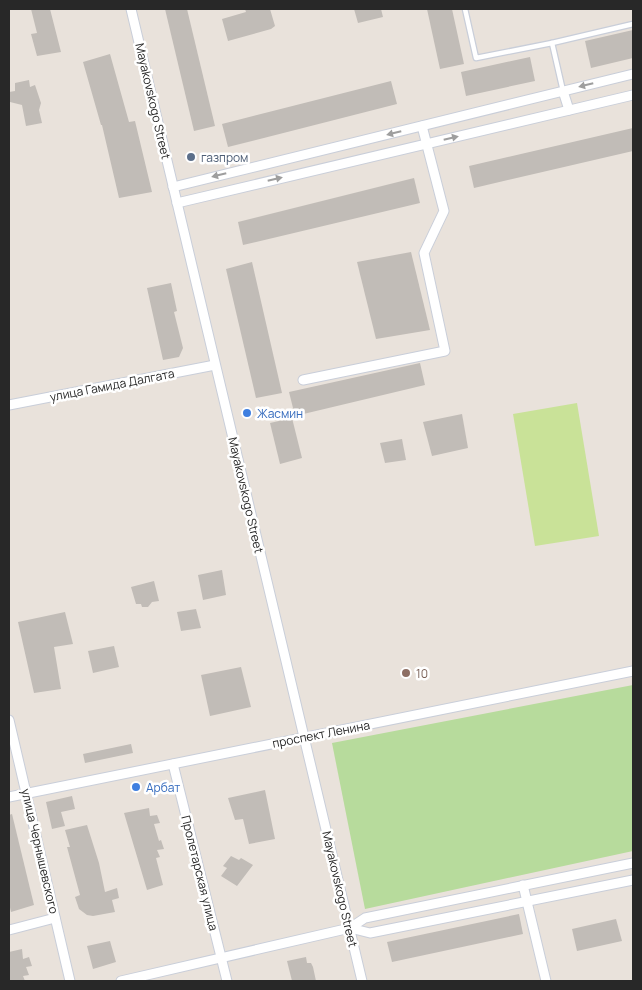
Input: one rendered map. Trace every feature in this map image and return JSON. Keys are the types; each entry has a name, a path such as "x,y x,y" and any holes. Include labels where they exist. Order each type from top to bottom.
{"street":[{"name":"Mayakovskogo Street","path":"131,9 362,981"},
{"path":"173,187 633,74"},
{"path":"563,91 569,110"},
{"path":"177,203 633,95"},
{"path":"303,380 445,351 424,253 444,211 422,126"},
{"name":"улица Гамида Далгата","path":"9,405 216,365"},
{"name":"проспект Ленина","path":"9,797 633,671"},
{"name":"улица Чернышевского","path":"9,720 70,981"},
{"name":"Пролетарская улица","path":"173,764 227,981"},
{"path":"121,981 350,928 365,918 633,863"},
{"path":"581,874 586,890"},
{"path":"350,928 370,933 633,880"},
{"path":"523,886 546,981"},
{"path":"9,930 56,918"}],"lane":[{"path":"465,9 476,58 633,24"},
{"path":"552,43 563,91"}],"green space":[{"path":"577,403 599,536 535,546 513,414"},
{"path":"633,685 633,851 365,909 332,743"}],"building":[{"path":"31,9 50,9 61,52 37,56 31,34 37,33"},
{"path":"165,9 187,9 215,126 194,131"},
{"path":"245,9 270,9 275,26 271,29 228,41 222,19 246,12"},
{"path":"354,9 381,9 383,17 358,23"},
{"path":"427,9 452,9 464,64 440,69"},
{"path":"633,30 633,58 591,68 585,41"},
{"path":"110,54 129,122 135,121 152,192 119,198 102,125 83,62"},
{"path":"530,57 535,81 466,96 461,72"},
{"path":"29,80 30,87 35,85 41,103 39,110 42,123 26,126 22,105 10,102 9,92 15,91 15,83"},
{"path":"391,81 397,104 228,147 222,124"},
{"path":"633,128 633,151 474,188 469,166"},
{"path":"414,178 420,203 243,245 238,222"},
{"path":"411,252 430,330 376,339 357,262"},
{"path":"252,262 282,393 256,398 226,269"},
{"path":"171,283 177,311 174,312 183,348 179,357 163,360 147,288"},
{"path":"420,363 425,385 295,416 289,392"},
{"path":"462,414 468,448 432,456 423,422"},
{"path":"292,418 302,458 280,464 270,423"},
{"path":"402,439 406,460 385,463 380,443"},
{"path":"222,570 226,595 203,600 198,575"},
{"path":"154,581 159,601 152,602 148,607 136,604 131,587"},
{"path":"196,609 201,628 181,631 177,612"},
{"path":"65,612 73,644 54,647 61,689 34,693 18,622"},
{"path":"114,646 119,667 93,673 88,651"},
{"path":"241,667 251,707 210,716 201,675"},
{"path":"131,744 133,753 85,763 83,754"},
{"path":"265,790 275,839 249,844 243,819 235,820 228,798"},
{"path":"72,796 75,809 61,812 65,826 52,829 46,802"},
{"path":"149,808 150,816 157,815 160,823 154,824 159,841 161,840 164,849 157,850 160,857 156,858 163,885 147,890 124,813"},
{"path":"12,814 34,905 11,912 9,903 9,815"},
{"path":"87,825 99,863 105,892 117,888 119,898 112,900 115,912 93,916 87,915 79,909 75,897 80,895 67,847 70,847 65,830"},
{"path":"231,856 239,860 241,858 253,865 237,886 221,876 227,868 223,866"},
{"path":"519,914 523,934 392,962 387,942"},
{"path":"616,919 622,941 577,951 572,929"},
{"path":"110,941 116,962 93,969 87,946"},
{"path":"22,949 23,959 29,957 32,966 26,967 29,975 23,976 25,981 9,981 9,952"},
{"path":"306,957 307,963 311,963 313,967 316,981 292,981 287,961"}],"place":[{"name":"газпром","path":"191,157"},
{"name":"Жасмин","path":"247,413"},
{"name":"10","path":"406,673"},
{"name":"Арбат","path":"136,787"}]}
